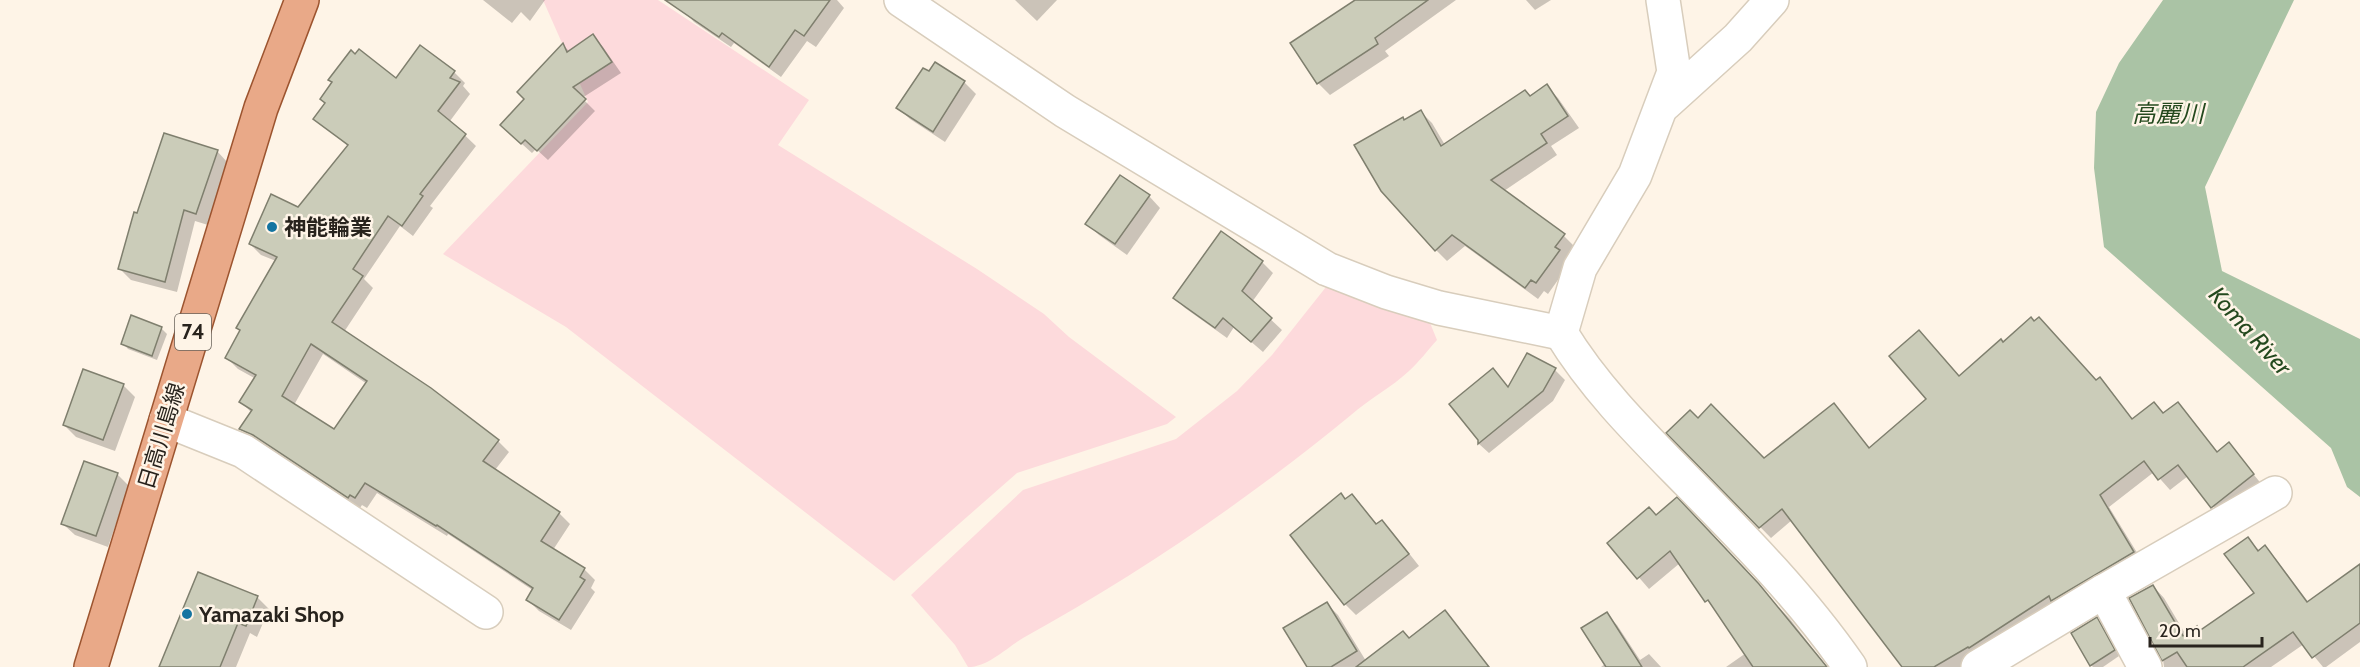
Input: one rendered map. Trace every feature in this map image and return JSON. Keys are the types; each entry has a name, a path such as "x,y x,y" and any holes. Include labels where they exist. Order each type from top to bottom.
{"main road":[{"name":"日高川島線","path":"91,667 261,108 302,0"}],"street":[{"path":"901,0 1065,111 1327,269 1386,292 1439,308 1562,333"},
{"path":"1663,0 1674,72 1635,175 1580,268 1562,333 1577,359 1627,419 1765,560 1819,623 1850,667"},
{"path":"1661,107 1738,38 1772,0"},
{"path":"166,420 243,451 486,612"},
{"path":"1978,667 2104,591 2275,493"},
{"path":"2104,591 2145,667"}],"shaded area":[{"path":"543,0 658,0 809,100 778,145 977,269 1044,314 1069,337 1176,417 1167,424 1017,473 894,581 566,327 443,254 588,102"},
{"path":"1326,287 1428,318 1437,340 1402,377 1233,506 1109,588 983,664 968,667 955,645 911,595 1023,490 1176,439 1237,391 1272,355"}],"water":[{"name":"高麗川","path":"2163,0 2294,0 2205,187 2222,271 2360,339 2360,497 2347,487 2331,448 2104,247 2094,168 2096,112 2119,63"}],"building":[{"path":"665,0 830,0 804,36 795,30 769,67 722,33 719,37"},
{"path":"1355,0 1428,0 1375,38 1378,44 1317,84 1290,43"},
{"path":"593,34 612,62 573,87 586,99 537,151 525,140 521,144 500,125 524,99 517,92 563,43 567,52"},
{"path":"420,45 455,71 450,78 460,82 438,111 466,134 420,194 423,196 402,226 388,216 353,269 363,276 332,322 431,388 499,440 483,461 560,512 541,541 585,568 580,577 585,580 559,620 526,600 533,588 437,525 365,483 355,498 350,495 348,498 253,435 239,429 252,410 239,402 256,375 225,358 240,330 236,328 277,257 249,244 271,194 298,207 348,145 313,119 325,103 320,99 332,82 328,80 351,50 355,54 359,49 396,78","holes":["311,344 367,381 334,429 282,396"]},
{"path":"935,62 965,81 933,132 896,108 923,68 929,71"},
{"path":"1547,84 1568,116 1541,134 1547,143 1491,180 1565,234 1555,247 1560,250 1536,283 1531,280 1525,288 1452,235 1435,251 1381,191 1354,145 1403,117 1404,120 1421,110 1441,146 1525,90 1530,96"},
{"path":"164,133 218,150 196,214 184,210 165,282 118,269 134,212 137,213"},
{"path":"1120,175 1150,195 1115,244 1085,224"},
{"path":"1221,231 1263,261 1242,291 1272,318 1251,342 1223,318 1215,328 1173,298"},
{"path":"131,315 162,327 152,356 121,344"},
{"path":"2031,317 2034,321 2039,317 2096,380 2100,377 2132,419 2154,402 2163,413 2178,402 2217,452 2229,442 2254,474 2211,508 2178,465 2158,480 2144,461 2100,495 2134,552 2051,601 2049,596 1969,648 1934,667 1902,667 1782,509 1759,528 1666,433 1690,410 1698,418 1711,404 1764,458 1834,403 1869,448 1926,399 1889,356 1919,330 1959,376 2001,339 2003,342"},
{"path":"1527,353 1556,368 1543,391 1478,444 1478,440 1449,404 1493,368 1508,387"},
{"path":"83,369 124,384 103,440 63,425"},
{"path":"84,461 118,473 96,536 61,524"},
{"path":"1341,493 1345,499 1352,494 1376,524 1382,520 1409,554 1344,605 1290,535"},
{"path":"1677,497 1759,584 1827,667 1753,667 1708,600 1705,602 1670,551 1637,579 1607,543 1649,507 1656,515"},
{"path":"2248,537 2258,551 2265,545 2307,602 2360,564 2360,623 2312,658 2293,632 2243,667 2187,667 2177,652 2162,661 2129,598 2153,585 2183,636 2197,626 2199,631 2254,593 2224,554"},
{"path":"198,572 258,596 246,626 238,623 220,667 159,667"},
{"path":"1327,602 1357,651 1331,667 1307,667 1283,628"},
{"path":"1445,610 1489,667 1356,667 1403,631 1409,638"},
{"path":"1607,612 1642,667 1606,667 1581,628"},
{"path":"2097,617 2115,650 2090,666 2071,633"}],"place":[{"name":"神能輪業","path":"272,227"},
{"name":"Yamazaki Shop","path":"187,614"}],"water label":[{"name":"Koma River","path":"2250,331"}]}
